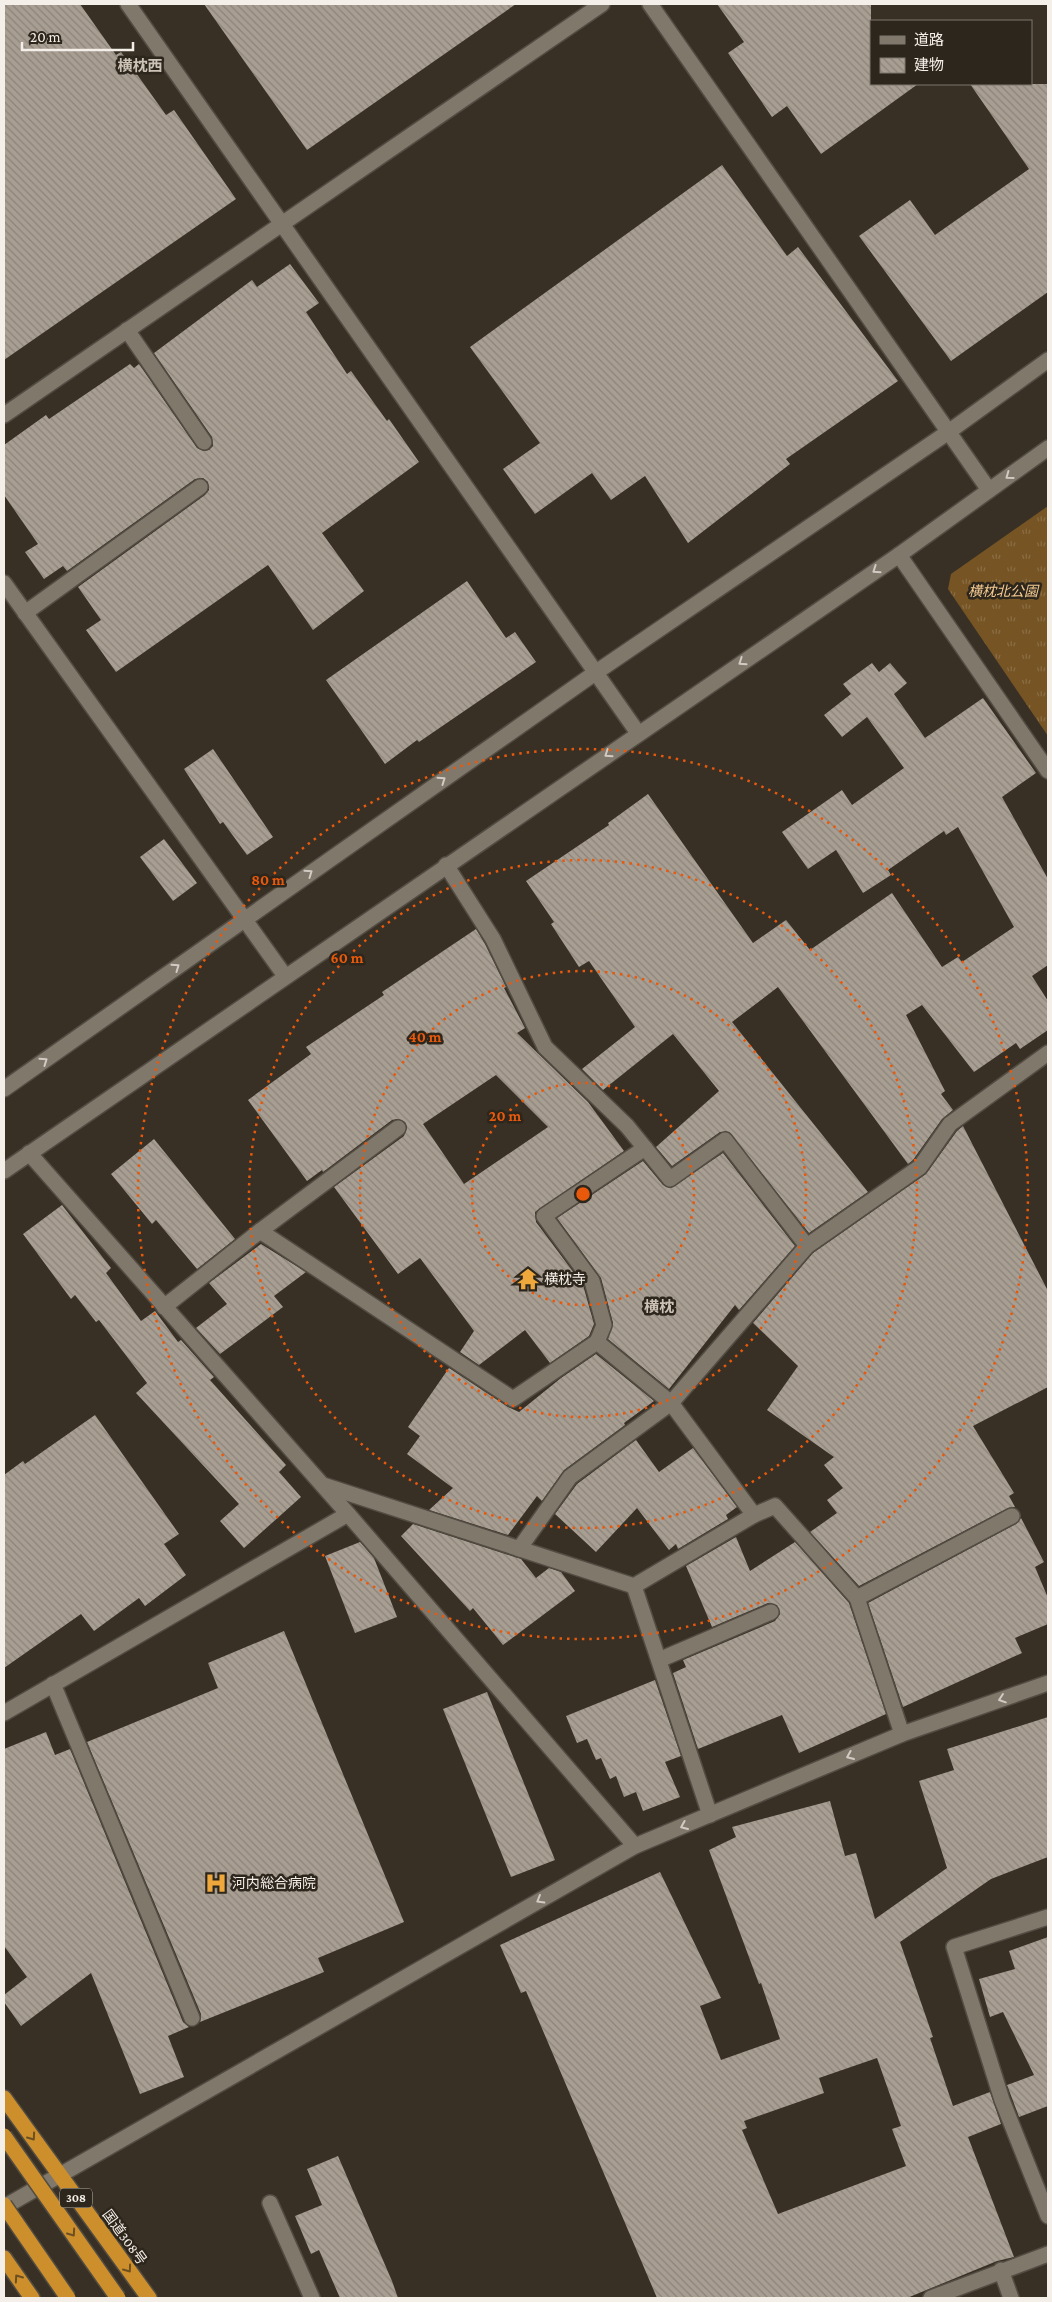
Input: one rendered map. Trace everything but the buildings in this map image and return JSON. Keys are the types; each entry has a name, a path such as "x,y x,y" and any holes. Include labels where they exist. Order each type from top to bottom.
{"highway":[{"name":"国道308号","path":"4,2098 149,2298"},
{"path":"4,2136 118,2298"},
{"path":"4,2206 68,2298"},
{"path":"4,2258 32,2298"}],"street":[{"path":"128,4 638,733"},
{"path":"4,415 602,4"},
{"path":"650,4 988,490"},
{"path":"127,330 204,442"},
{"path":"4,1089 595,673 947,433 1048,360"},
{"path":"4,1171 899,555 1048,448"},
{"path":"26,613 200,487"},
{"path":"899,555 1047,767"},
{"path":"4,583 285,976"},
{"path":"446,865 493,939 545,1047 627,1126 670,1179 725,1140 807,1246"},
{"path":"519,1549 570,1477 671,1403 807,1246 920,1167 950,1124 1048,1053"},
{"path":"164,1307 260,1231 398,1128"},
{"path":"260,1231 513,1399 597,1342 604,1325 592,1281 544,1216 646,1148"},
{"path":"29,1153 322,1484 635,1846"},
{"path":"597,1342 671,1403 754,1515"},
{"path":"322,1484 634,1586 754,1515 776,1506 857,1598 902,1734"},
{"path":"4,1713 348,1514"},
{"path":"857,1598 1012,1516"},
{"path":"634,1586 710,1815"},
{"path":"659,1660 771,1612"},
{"path":"4,2206 60,2176 635,1846 902,1734 1048,1683"},
{"path":"54,1684 192,2018"},
{"path":"1048,1917 954,1947 1002,2100 1048,2216"},
{"path":"270,2203 312,2298"},
{"path":"931,2298 1001,2270 1048,2254"},
{"path":"1001,2270 1012,2298"}],"green space":[{"name":"横枕北公園","path":"1048,506 1048,736 948,589 951,574"}],"place":[{"name":"横枕寺","path":"528,1279"},
{"name":"河内総合病院","path":"216,1883"}],"district":[{"name":"横枕西","path":"140,66"},
{"name":"横枕","path":"659,1307"}]}
